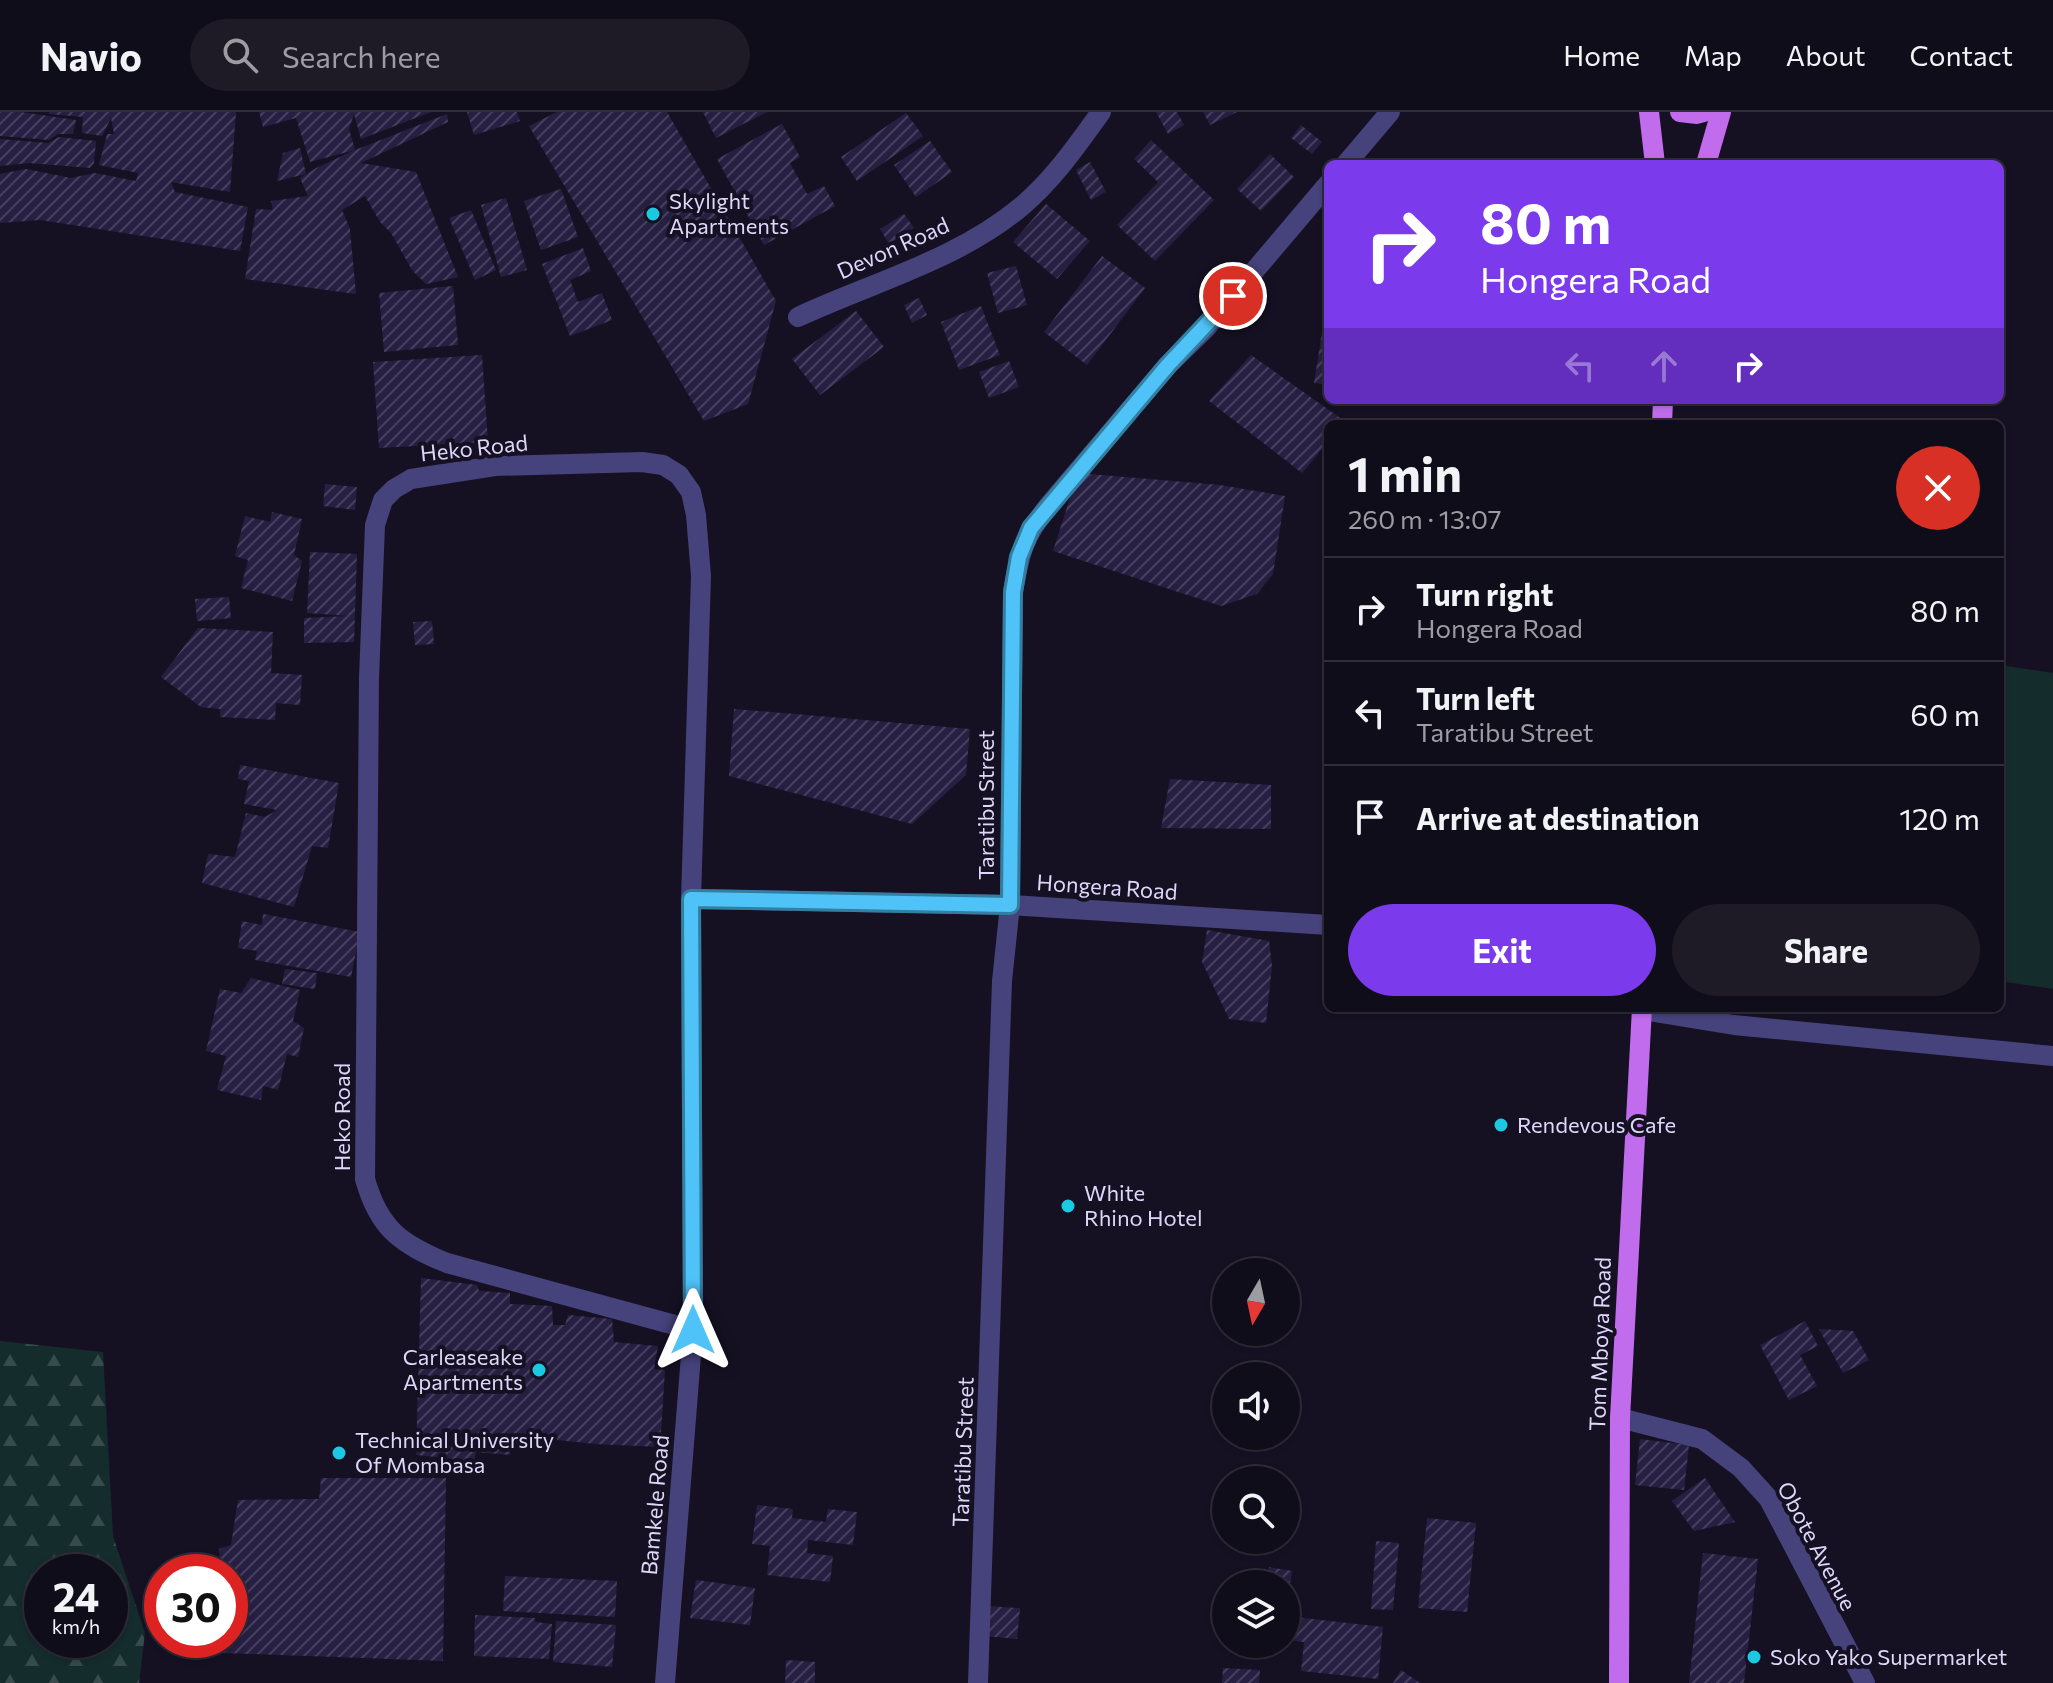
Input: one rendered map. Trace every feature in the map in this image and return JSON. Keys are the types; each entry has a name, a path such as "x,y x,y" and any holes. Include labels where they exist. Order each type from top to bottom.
{"main road":[{"path":"1649,112 1655,160"},
{"path":"1680,112 1704,112"},
{"path":"1707,160 1721,112"},
{"name":"Tom Mboya Road","path":"1619,1683 1620,1418 1642,1012"}],"street":[{"name":"Devon Road","path":"798,317 929,263 1022,206 1061,166 1101,112"},
{"path":"1349,160 1390,112"},
{"name":"Taratibu Street","path":"978,1683 1002,981 1010,905 1013,608 1023,543 1049,505 1324,189"},
{"name":"Heko Road","path":"642,462 663,465 679,475 691,492 701,576 691,899 693,1330 447,1263 412,1249 387,1227 372,1204 365,1179 369,678 375,525 383,500 411,479 495,466 642,462"},
{"name":"Hongera Road","path":"691,899 1010,905 1324,925"},
{"path":"1659,1012 1734,1025 2053,1056"},
{"name":"Bamkele Road","path":"665,1683 693,1330"},
{"name":"Obote Avenue","path":"1620,1418 1702,1439 1741,1468 1769,1499 1865,1683"}],"green space":[{"path":"2004,666 2053,673 2053,989 2004,982"},
{"path":"0,1341 103,1352 113,1536 119,1554 24,1554 24,1658 128,1658 128,1581 144,1630 139,1683 0,1683"}],"building":[{"path":"0,112 76,120 73,134 58,134 49,140 0,136"},
{"path":"49,112 236,112 230,192 171,182 175,192 248,207 240,251 40,220 0,223 0,174 26,169 71,178 95,173 136,181 138,173 99,165 107,134 114,134 111,118 102,136 82,133 83,117"},
{"path":"259,112 431,112 361,139 354,114 349,129 355,150 310,162 296,118 263,127"},
{"path":"467,112 517,112 520,121 474,135"},
{"name":"Skylight Apartments","path":"557,112 667,112 776,301 748,404 704,421 529,126"},
{"path":"703,112 767,112 716,138"},
{"path":"1156,112 1177,112 1184,125 1168,134"},
{"path":"1203,112 1237,112 1210,125"},
{"path":"906,113 923,136 857,181 841,157"},
{"path":"447,114 448,122 361,163 416,172 458,277 426,284 412,270 365,196 342,210 350,229 356,294 245,279 256,209 273,210 271,201 308,196 300,178 316,168"},
{"path":"782,124 800,157 790,163 807,194 824,186 835,206 764,245 717,159"},
{"path":"1301,125 1322,142 1312,154 1291,138"},
{"path":"59,137 96,141 94,163 90,168 29,163 0,166 0,139 48,143"},
{"path":"1151,140 1214,200 1155,261 1117,225 1158,182 1134,159"},
{"path":"930,141 952,172 916,197 894,165"},
{"path":"300,148 306,174 277,181 283,153"},
{"path":"1270,154 1294,177 1261,211 1237,189"},
{"path":"1090,162 1106,192 1091,200 1076,170"},
{"path":"561,189 578,237 541,250 524,201"},
{"path":"506,198 527,270 501,277 481,205"},
{"path":"1046,204 1090,241 1057,279 1013,242"},
{"path":"471,210 496,270 475,280 449,218"},
{"path":"904,214 914,228 889,244 880,229"},
{"path":"583,248 591,271 570,280 578,302 602,293 612,320 570,336 542,264"},
{"path":"1102,256 1145,288 1087,365 1044,332"},
{"path":"1016,266 1027,305 998,313 987,273"},
{"path":"453,286 458,345 384,352 379,293"},
{"path":"919,298 927,315 912,323 904,305"},
{"path":"981,306 1000,355 959,370 941,322"},
{"path":"856,311 884,347 820,395 792,359"},
{"path":"1324,320 1324,384 1314,383"},
{"path":"482,355 488,442 379,448 373,362"},
{"path":"1251,355 1343,420 1324,420 1324,447 1302,473 1209,401"},
{"path":"1009,361 1019,387 989,398 979,372"},
{"path":"1078,473 1220,485 1285,496 1273,574 1257,594 1221,606 1053,551"},
{"path":"325,484 357,487 355,510 323,506"},
{"path":"272,512 302,519 294,555 302,561 292,601 241,588 248,560 235,556 245,516 270,522"},
{"path":"310,552 357,554 354,642 304,643 304,618 349,616 307,613"},
{"path":"229,597 231,618 197,621 195,599"},
{"path":"432,621 434,644 415,645 413,622"},
{"path":"198,628 273,632 271,673 302,675 300,705 276,703 275,720 220,717 220,709 201,707 161,677"},
{"path":"734,709 970,729 966,775 912,824 729,776"},
{"path":"240,765 339,783 328,848 312,846 294,907 202,883 208,854 235,857 246,813 265,817 277,810 244,804 249,781 238,779"},
{"path":"1170,779 1271,785 1271,829 1161,828"},
{"path":"263,914 360,932 351,977 255,960 257,951 238,948 242,921 262,925"},
{"path":"1207,930 1269,941 1272,966 1266,1023 1229,1019 1202,962"},
{"path":"285,969 317,973 315,989 282,984"},
{"path":"251,978 300,990 293,1021 304,1028 298,1057 287,1054 278,1090 263,1086 261,1100 217,1090 226,1056 206,1051 220,989 241,993"},
{"name":"Carleaseake Apartments","path":"421,1278 477,1285 479,1291 510,1293 510,1304 552,1306 553,1325 565,1325 568,1315 612,1319 614,1342 658,1346 654,1369 665,1370 660,1447 548,1439 545,1448 511,1444 510,1455 476,1452 474,1461 416,1455"},
{"path":"1805,1321 1818,1346 1800,1355 1817,1386 1789,1400 1760,1345"},
{"path":"1819,1329 1853,1331 1869,1360 1843,1373"},
{"path":"1640,1439 1689,1445 1684,1490 1635,1485"},
{"path":"321,1478 446,1478 443,1661 248,1654 248,1554 219,1554 219,1549 231,1545 238,1500 319,1499"},
{"path":"1705,1478 1735,1522 1694,1531 1672,1501"},
{"path":"757,1505 793,1509 792,1518 826,1522 828,1509 857,1512 853,1545 808,1540 807,1553 833,1556 830,1582 767,1575 770,1546 752,1544"},
{"path":"1427,1518 1476,1523 1467,1612 1418,1608"},
{"path":"1376,1541 1399,1543 1393,1610 1371,1609"},
{"path":"1703,1553 1758,1559 1744,1683 1689,1683"},
{"path":"505,1576 617,1581 615,1617 503,1611"},
{"path":"696,1580 755,1588 750,1625 690,1618"},
{"path":"987,1606 1020,1608 1017,1639 984,1636"},
{"path":"475,1615 535,1618 535,1622 552,1624 549,1659 474,1656"},
{"path":"1300,1618 1383,1627 1378,1679 1301,1671 1304,1642 1300,1642"},
{"path":"556,1621 616,1625 612,1667 553,1662"},
{"path":"786,1660 815,1662 815,1683 785,1683"},
{"path":"1223,1668 1260,1670 1259,1683 1222,1683"},
{"path":"1401,1670 1420,1683 1393,1683"}],"place":[{"name":"Skylight Apartments","path":"653,214"},
{"name":"Rendevous Cafe","path":"1501,1125"},
{"name":"White Rhino Hotel","path":"1068,1206"},
{"name":"Carleaseake Apartments","path":"539,1370"},
{"name":"Technical University Of Mombasa","path":"339,1453"},
{"name":"Soko Yako Supermarket","path":"1754,1657"}],"route":[{"path":"693,1330 691,899 1010,905 1013,592 1023,543 1049,505 1168,365 1233,296"}]}
